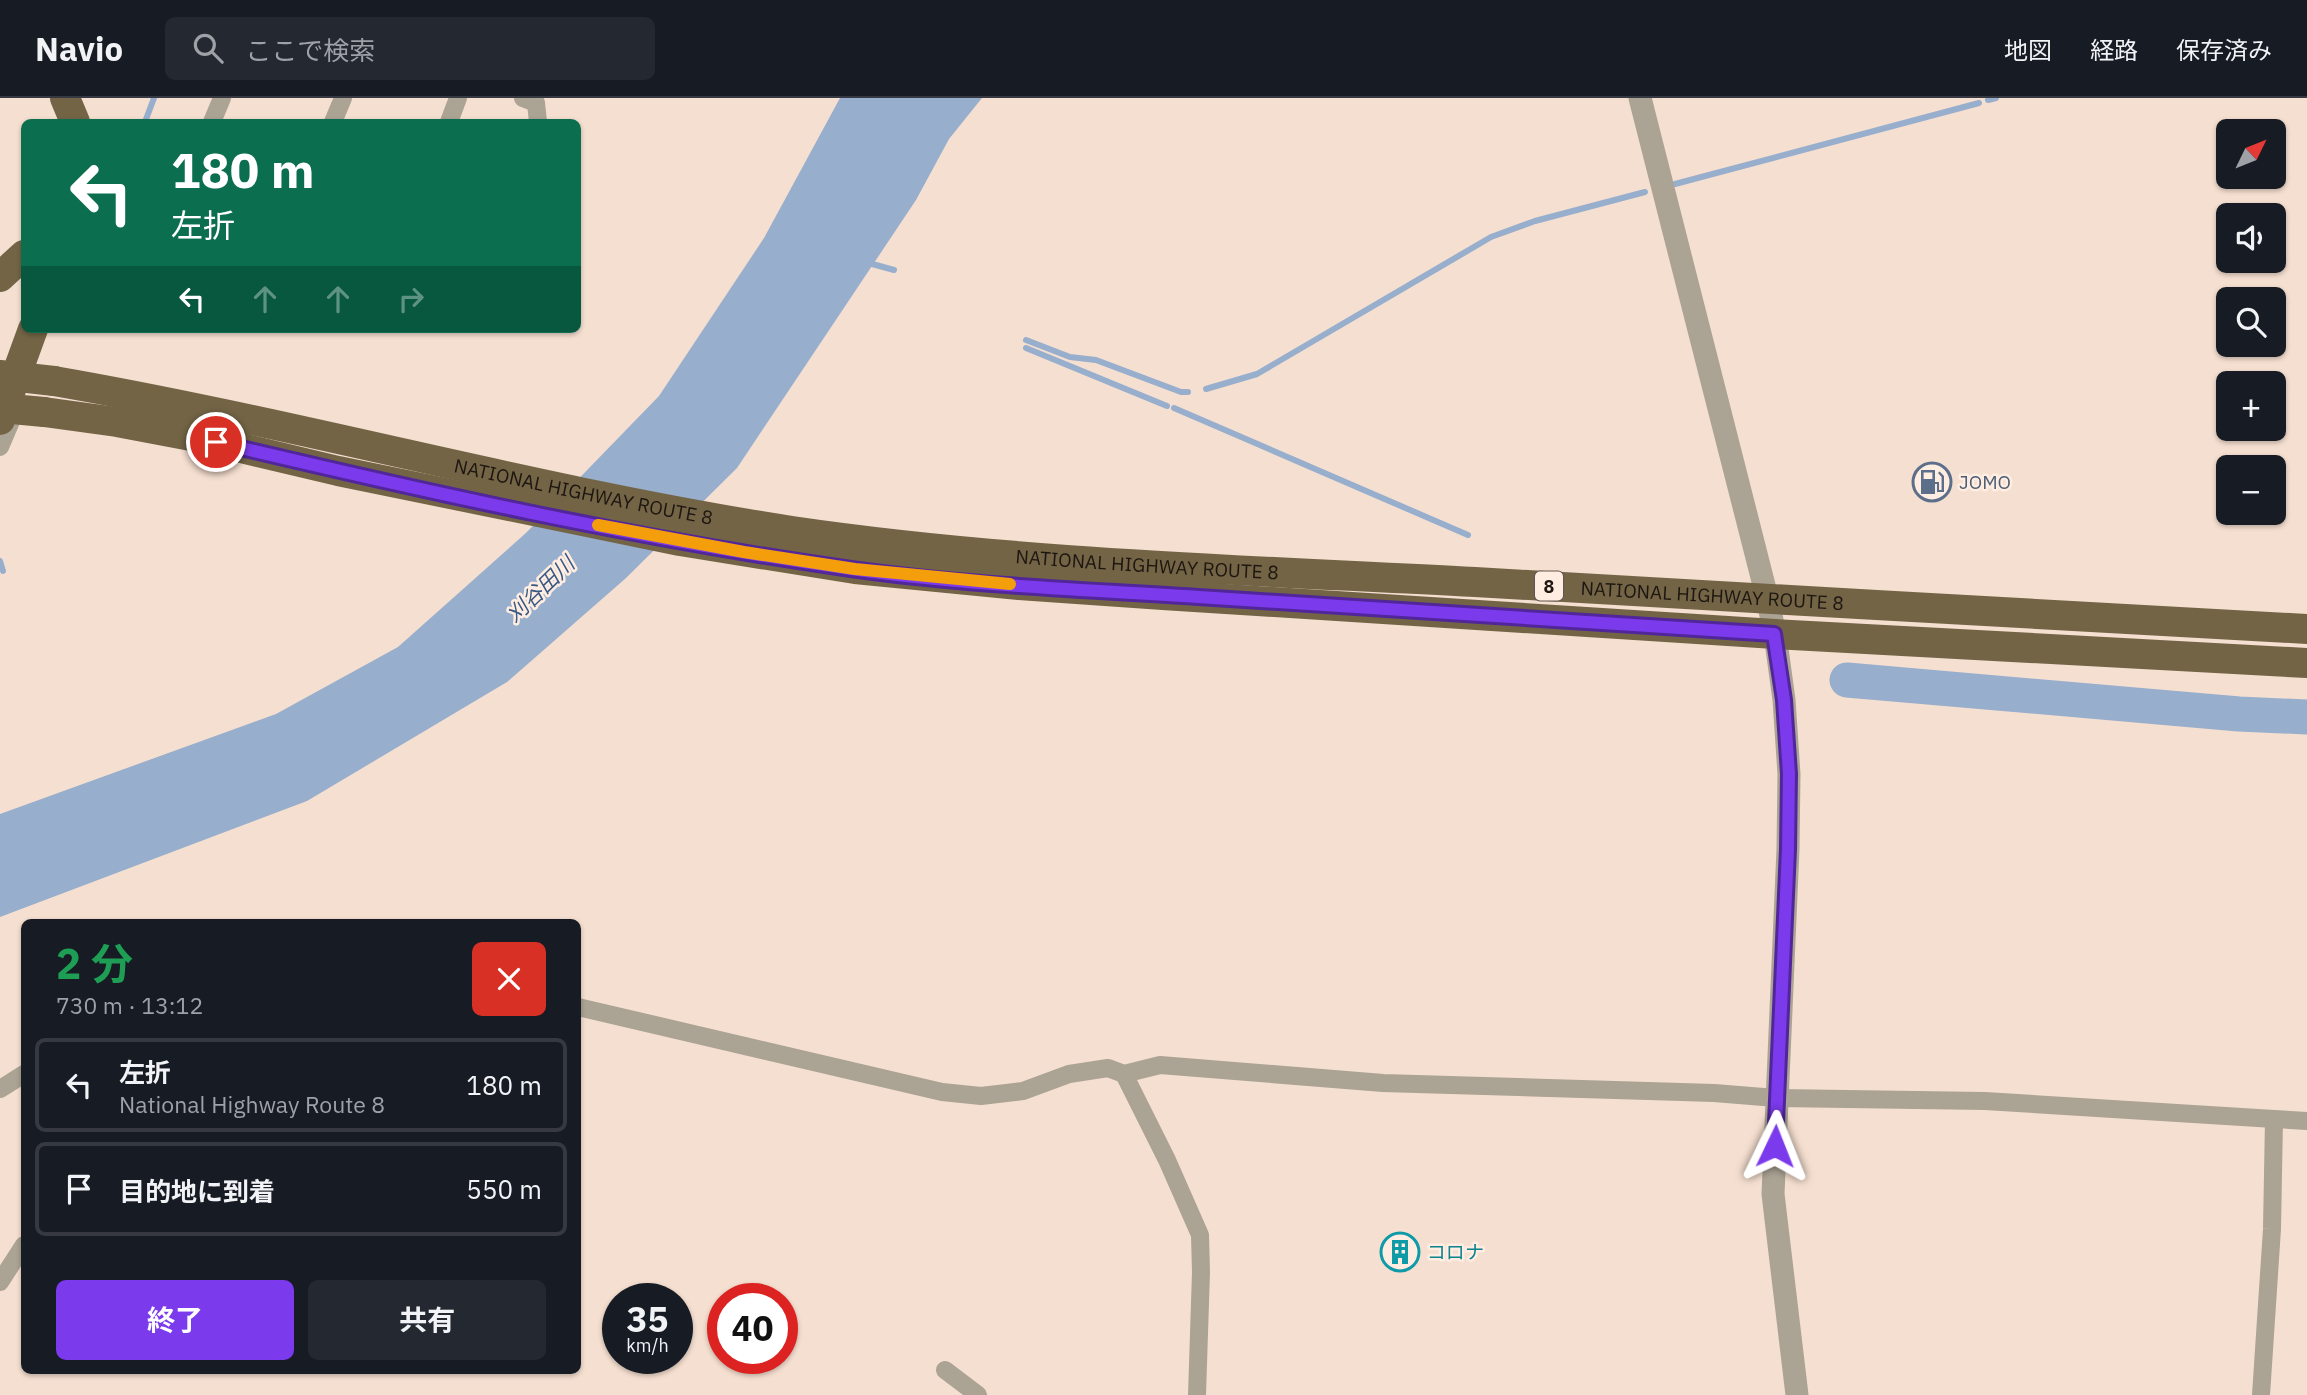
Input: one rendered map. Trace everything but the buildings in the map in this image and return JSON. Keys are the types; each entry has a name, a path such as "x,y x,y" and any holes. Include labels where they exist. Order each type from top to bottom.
{"highway":[{"path":"49,98 56,119"},
{"path":"65,98 74,119"},
{"path":"0,277 21,258"},
{"path":"0,420 32,333"},
{"name":"NATIONAL HIGHWAY ROUTE 8","path":"0,375 54,380 177,404 534,483 792,531 958,551 2307,629"},
{"name":"NATIONAL HIGHWAY ROUTE 8","path":"0,408 117,422 548,515 855,569 1019,585 1774,634 2307,663"}],"street":[{"path":"213,119 222,98"},
{"path":"334,119 343,98"},
{"path":"450,119 458,98"},
{"path":"523,98 536,103 538,119"},
{"path":"1640,98 1767,597 1784,700 1789,774 1788,849 1773,1194 1797,1395"},
{"path":"0,447 43,341 42,333"},
{"path":"581,1008 942,1092 981,1096 1023,1091 1069,1074 1108,1068 1124,1074 1160,1065 1383,1083 1714,1093 1776,1098 1985,1101 2307,1121"},
{"path":"1124,1074 1167,1160 1200,1235 1197,1395"},
{"path":"0,1089 21,1076"},
{"path":"2261,1395 2272,1228 2274,1119"},
{"path":"0,1282 21,1250"},
{"path":"945,1370 978,1395"}],"water":[{"name":"刈谷田川","path":"840,98 982,98 949,139 916,200 737,468 626,578 507,682 307,801 0,917 0,814 276,714 398,647 527,532 659,396 764,238"}],"waterway":[{"path":"146,119 154,98"},
{"path":"1988,100 1996,98"},
{"path":"1675,184 1979,103"},
{"path":"1206,389 1257,374 1491,237 1535,221 1645,192"},
{"path":"865,262 894,270"},
{"path":"1026,340 1070,357 1096,360 1181,392 1188,392"},
{"path":"1026,348 1167,406"},
{"path":"1174,408 1468,535"},
{"path":"0,561 3,571"},
{"path":"1847,680 2239,714 2307,717"}],"slow traffic":[{"path":"598,525 855,569 1010,584"}],"place":[{"name":"JOMO","path":"1932,482"},
{"name":"コロナ","path":"1400,1252"}],"route":[{"path":"216,442 338,471 548,515 680,541 855,569 1019,585 1774,634 1784,700 1789,774 1775,1146"}]}
